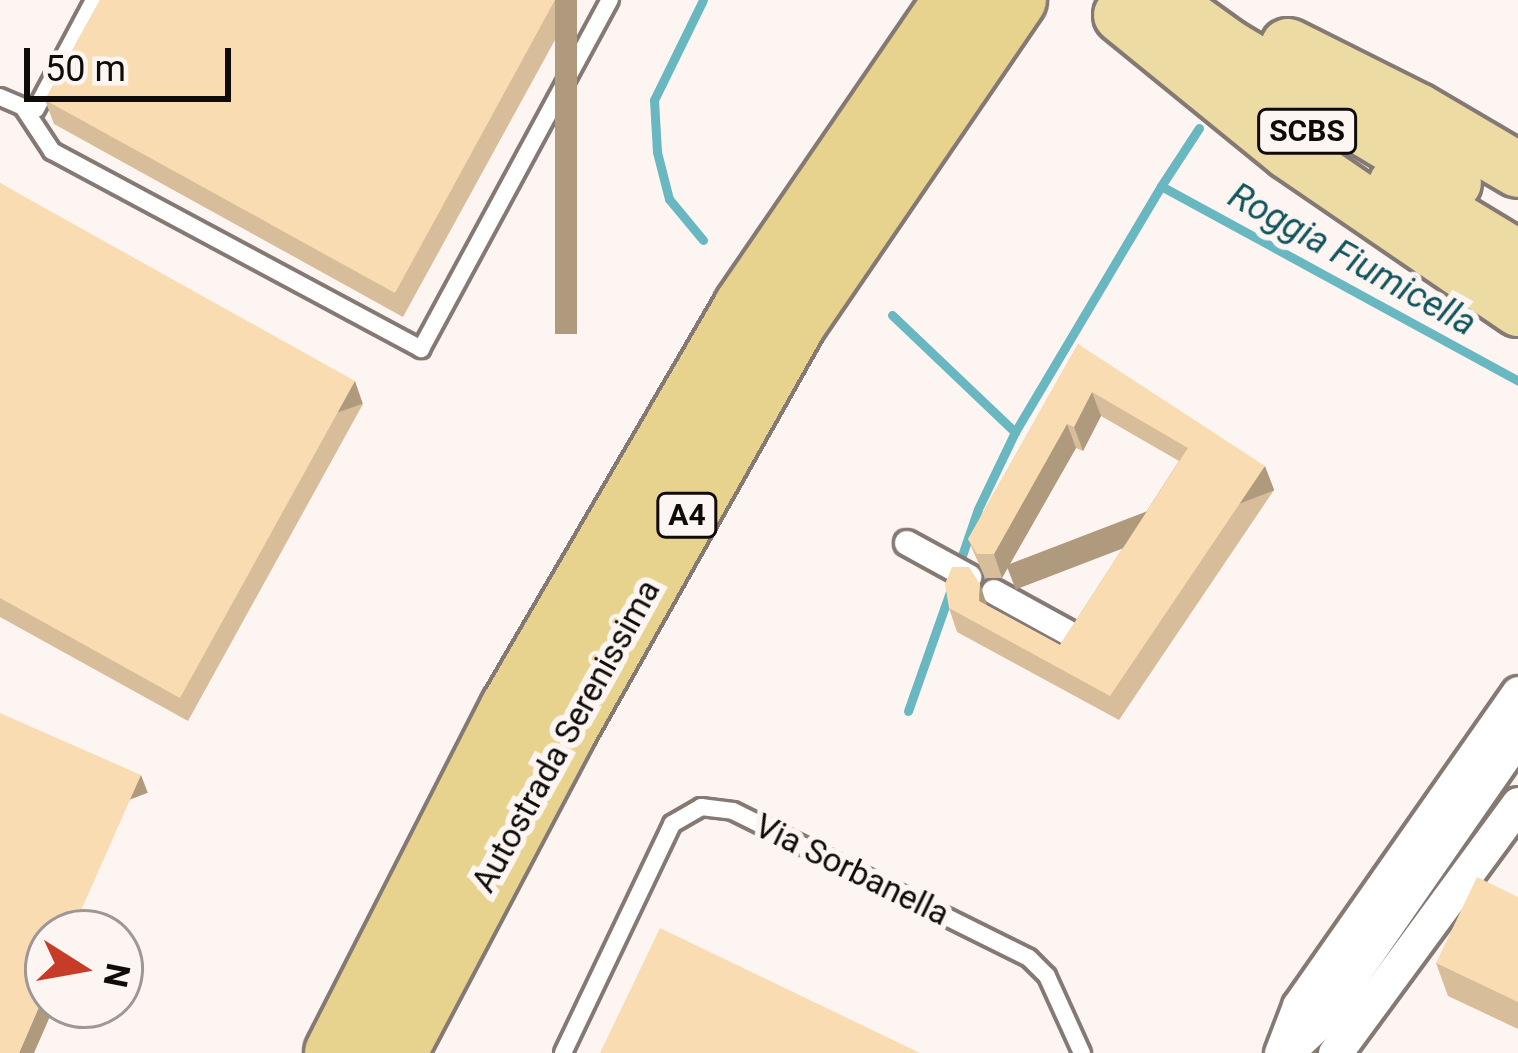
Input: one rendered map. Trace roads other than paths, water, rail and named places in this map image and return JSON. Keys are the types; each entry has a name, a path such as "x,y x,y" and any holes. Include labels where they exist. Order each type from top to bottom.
{"highway":[{"name":"Autostrada Serenissima","path":"335,1053 511,708 744,307 954,0"},
{"name":"Autostrada Serenissima","path":"396,1053 565,732 794,326 1016,0"},
{"path":"1192,0 1418,111 1518,170"},
{"path":"1127,5 1289,152 1518,309"},
{"name":"SCBS","path":"1127,5 1227,46 1518,222"},
{"name":"SCBS","path":"1127,5 1518,258"}],"street":[{"path":"907,543 969,577"},
{"path":"994,592 1074,636"},
{"path":"1283,1053 1299,1006 1518,693"},
{"path":"1283,1053 1316,1037 1518,736"},
{"path":"1335,1053 1518,804"}],"lane":[{"path":"0,97 36,109 94,0"},
{"path":"23,106 52,151 421,350 610,0"},
{"name":"Via Sorbanella","path":"563,1053 672,824 701,807 733,811 1029,958 1047,976 1082,1053"}],"waterway":[{"name":"Roggia Fiumicella","path":"703,0 654,100 657,152 669,199 703,240"},
{"name":"Roggia Fiumicella","path":"1199,128 1161,186 1518,381"},
{"name":"Roggia Fiumicella","path":"1015,432 1161,186"},
{"name":"Roggia Fiumicella","path":"892,315 1015,432 978,509 957,570"},
{"name":"Roggia Fiumicella","path":"908,711 950,592"}]}
